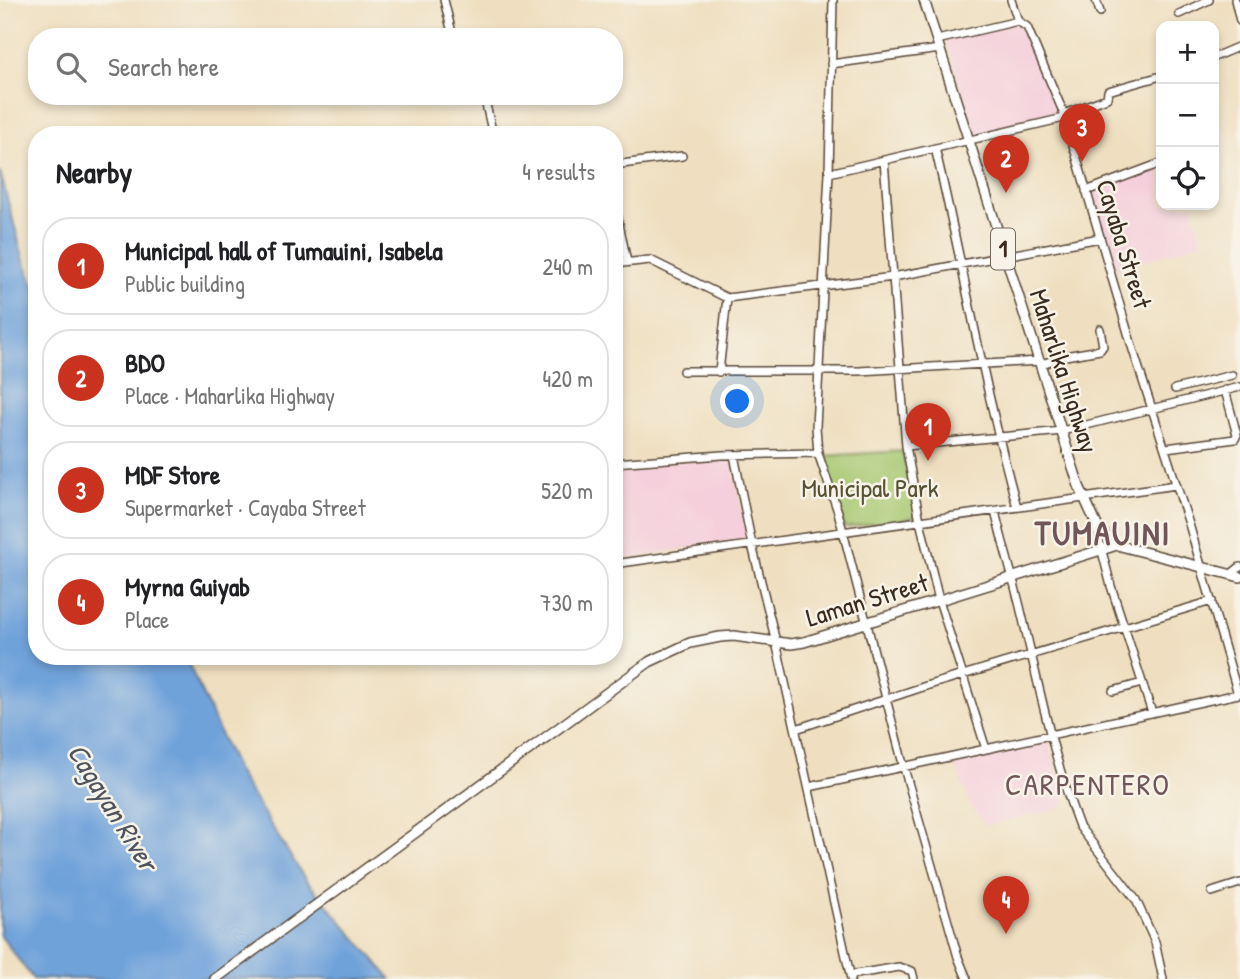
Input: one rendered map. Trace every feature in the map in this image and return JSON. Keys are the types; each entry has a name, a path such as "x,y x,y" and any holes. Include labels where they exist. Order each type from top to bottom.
{"main road":[{"name":"Maharlika Highway","path":"923,0 1062,431 1095,524 1103,535 1117,545 1235,576"},
{"name":"Laman Street","path":"215,979 649,662 676,648 706,639 734,636 776,642 804,642 1117,545"}],"street":[{"path":"444,0 451,28"},
{"path":"833,0 829,173 816,427 818,453 843,533 904,768 958,957 967,979"},
{"name":"Cayaba Street","path":"1011,0 1018,22 1027,27 1064,116 1238,694 1152,713"},
{"path":"1096,0 1100,12"},
{"path":"1180,14 1209,0"},
{"path":"1235,0 1240,21"},
{"path":"831,65 939,44 1018,22"},
{"path":"1219,55 1240,46"},
{"path":"829,173 1064,116 1107,99 1108,91 1156,77"},
{"path":"486,105 491,126"},
{"path":"935,148 963,266 998,438 1017,507"},
{"path":"623,163 682,156"},
{"path":"884,160 906,446 939,600 986,749"},
{"path":"1086,191 1156,165"},
{"path":"623,263 650,260 727,298 963,266 1100,238"},
{"path":"623,243 627,262"},
{"path":"719,372 727,298"},
{"path":"683,372 859,372 1041,363 1100,350 1103,346 1100,329"},
{"path":"1175,389 1232,374"},
{"path":"1166,448 1235,439 1237,435 1216,380"},
{"path":"906,446 1062,431 1240,387"},
{"path":"623,462 734,454 818,453"},
{"path":"734,454 752,545 796,729 850,977 903,968 912,971 914,979"},
{"path":"623,563 1177,485"},
{"path":"995,512 1050,733 1079,826 1136,900 1155,942 1163,979"},
{"path":"808,787 1152,713 1095,524"},
{"path":"1235,576 1240,567"},
{"path":"796,729 1212,601"},
{"path":"1113,691 1142,683"},
{"path":"1212,892 1240,883"}],"shaded area":[{"path":"1018,23 1024,28 1047,77 1061,117 976,137 945,39"},
{"path":"1156,167 1156,210 1193,210 1202,242 1117,270 1099,231 1087,192"},
{"path":"731,457 747,538 623,559 623,465"},
{"path":"1047,734 1066,803 1057,809 985,826 971,806 953,760"}],"green space":[{"name":"Municipal Park","path":"902,451 917,517 844,528 823,456"}],"water":[{"name":"Cagayan River","path":"0,172 28,271 28,665 189,665 237,771 305,879 391,979 33,979 0,935"}],"place":[{"name":"MDF Store","path":"1082,162"},
{"name":"BDO","path":"1006,193"},
{"name":"Municipal hall of Tumauini, Isabela","path":"928,461"},
{"name":"Myrna Guiyab","path":"1006,934"}],"district":[{"name":"TUMAUINI","path":"1103,533"},
{"name":"CARPENTERO","path":"1088,785"}]}
